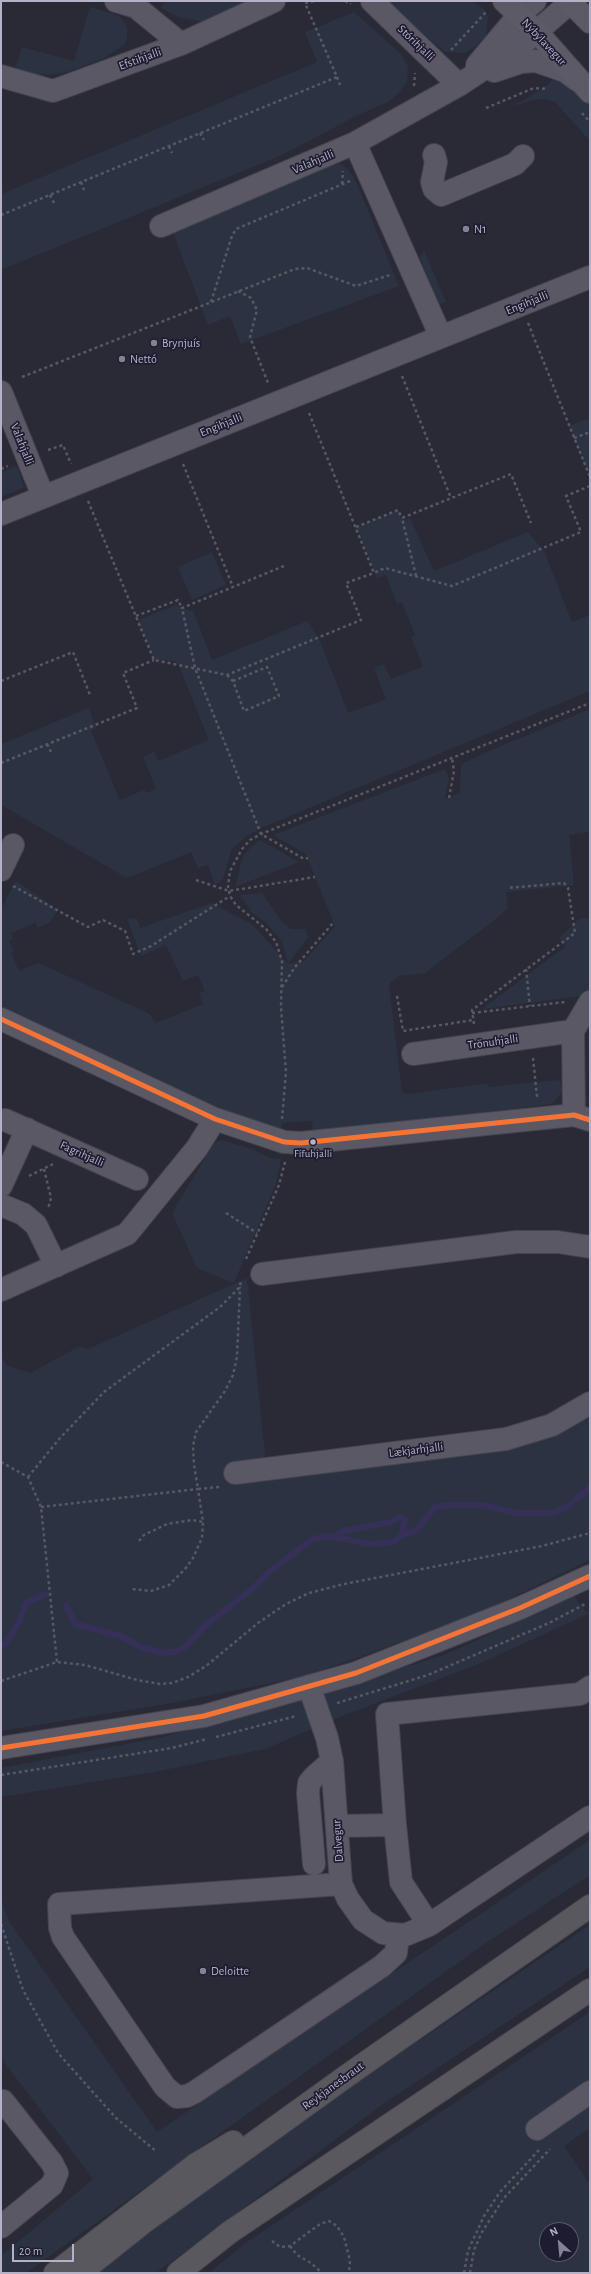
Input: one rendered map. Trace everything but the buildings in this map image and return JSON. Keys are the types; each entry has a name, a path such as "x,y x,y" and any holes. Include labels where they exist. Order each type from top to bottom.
{"highway":[{"name":"Reykjanesbraut","path":"80,2273 144,2222 348,2075 590,1906"},
{"path":"178,2273 230,2232 590,1990"},
{"path":"55,2273 195,2165 348,2075"}],"main road":[{"path":"570,1 590,22"},
{"name":"Nýbýlavegur","path":"503,9 537,32 584,96"}],"street":[{"path":"116,1 136,7 181,44"},
{"name":"Efstihjalli","path":"1,76 53,90 181,44 274,1"},
{"name":"Valahjalli","path":"459,85 503,9 535,1"},
{"name":"Valahjalli","path":"160,226 355,143 459,85 537,32 570,1"},
{"name":"Stórihjalli","path":"364,4 459,85"},
{"name":"Nýbýlavegur","path":"459,85 507,66 536,61 565,71 584,96"},
{"path":"355,143 441,337"},
{"path":"434,155 436,162 432,182 434,189 441,195 515,164 523,156"},
{"name":"Engihjalli","path":"1,514 590,277"},
{"name":"Valahjalli","path":"1,392 43,496"},
{"path":"6,877 13,845"},
{"path":"1,1019 215,1119 284,1132 301,1143 582,1118 573,1031 587,1006"},
{"name":"Trönuhjalli","path":"413,1054 573,1031"},
{"path":"1,1290 127,1234 197,1148 215,1119"},
{"name":"Fagrihjalli","path":"5,1120 137,1178"},
{"path":"1,1186 27,1129"},
{"path":"1,1205 23,1214 36,1225 56,1266"},
{"path":"250,1271 516,1242 558,1242 590,1247"},
{"name":"Lækjarhjalli","path":"228,1480 506,1439 552,1425 590,1402"},
{"path":"1,1748 204,1716 310,1686 370,1668 520,1608 590,1576"},
{"name":"Dalvegur","path":"310,1686 327,1738 332,1761 341,1884 348,1899 363,1920 383,1933 398,1935"},
{"path":"429,1925 401,1882 395,1825 387,1714 580,1694 590,1687"},
{"path":"314,1864 308,1793 309,1783 332,1761"},
{"path":"341,1884 59,1904 60,1928 63,1936 165,2087 177,2097 187,2096 382,1966 396,1953 398,1935 429,1925 590,1817"},
{"path":"337,1826 395,1825"},
{"path":"539,2138 590,2092"},
{"path":"1,2227 52,2185 57,2173 52,2163 3,2101"}],"path":[{"path":"314,1 305,4 340,85"},
{"path":"345,1 364,4"},
{"path":"444,46 450,51 503,9"},
{"path":"412,90 415,69"},
{"path":"1,215 337,77"},
{"path":"486,108 534,88 554,90"},
{"path":"584,96 590,122"},
{"path":"200,133 204,140"},
{"path":"169,146 172,153"},
{"path":"211,302 232,236 236,228 354,180"},
{"path":"81,182 84,190"},
{"path":"50,195 54,203"},
{"path":"22,377 301,268 317,271 356,286 365,285 397,273"},
{"path":"238,292 251,298 257,310 250,337 269,384"},
{"path":"525,318 590,477"},
{"path":"399,369 451,498"},
{"path":"306,407 374,572"},
{"path":"574,438 590,432"},
{"path":"1,469 63,445 84,497 91,503 154,660"},
{"path":"180,458 233,587"},
{"path":"402,518 511,474 531,523"},
{"path":"227,675 361,620 346,584 374,572 385,568 452,586 581,532 566,496 590,486"},
{"path":"356,527 398,510 402,518 416,576"},
{"path":"182,608 284,566"},
{"path":"136,616 178,600 182,608 196,668 261,834 304,859 308,858"},
{"path":"1,681 72,652 90,695"},
{"path":"1,763 137,708 123,673 154,660 227,675 233,681 244,711 279,696 267,667 233,681"},
{"path":"28,1477 60,1438 104,1392 220,1308 240,1287 250,1271 247,1254 279,1185 286,1155 284,1132 286,1072 281,1007 282,961 276,942 266,929 236,905 230,896 230,872 239,854 250,840 261,834 590,703"},
{"path":"47,744 52,754"},
{"path":"449,798 454,770 452,758"},
{"path":"6,877 88,927 103,920 125,931 133,954 151,946 230,896"},
{"path":"196,880 229,891 315,877"},
{"path":"476,1044 472,1010 574,934 568,888 564,883 508,888"},
{"path":"282,988 295,967 334,923"},
{"path":"526,969 530,1006"},
{"path":"397,996 403,1031 473,1020"},
{"path":"472,1013 568,1002 587,1006"},
{"path":"530,1037 537,1097"},
{"path":"530,1098 541,1097"},
{"path":"275,1121 284,1132"},
{"path":"26,1178 56,1163"},
{"path":"44,1169 52,1198"},
{"path":"226,1213 257,1233"},
{"path":"132,1589 151,1591 169,1585 189,1563 202,1538 203,1522 194,1465 193,1446 196,1432 225,1391 233,1375 237,1357 240,1287"},
{"path":"1,1462 28,1477 41,1507 57,1662"},
{"path":"41,1507 198,1489 228,1480"},
{"path":"139,1541 144,1535 167,1524 192,1520 203,1522"},
{"path":"1,1681 57,1662 85,1665 137,1680 160,1684 172,1683 188,1677 206,1666 258,1623 286,1604 310,1593 344,1584 542,1546 590,1533"},
{"path":"1,1924 23,1990 58,2053 116,2118 157,2152"},
{"path":"464,2273 474,2234 500,2192 539,2138"},
{"path":"470,2273 474,2250 482,2232 504,2198 550,2149"},
{"path":"272,2241 280,2247 290,2246 320,2224 329,2221 337,2226 344,2237 350,2261 350,2273"},
{"path":"290,2246 297,2255 312,2263 322,2273"}],"shaded area":[{"path":"164,1 249,1 205,22 178,17 161,8"},
{"path":"387,1 473,1 484,9 488,17 486,36 475,47 464,53 445,52"},
{"path":"90,7 117,15 123,20 127,28 127,39 124,45 102,59 67,72 49,75 28,74 15,69 22,47 74,61"},
{"path":"354,12 401,54 408,66 407,81 399,93 388,102 360,114 282,155 1,270 1,194 317,62 305,32"},
{"path":"554,77 570,84 590,106 590,141 555,102 545,99 533,100 510,107 531,96 550,83"},
{"path":"339,163 349,170 357,184 399,286 241,344 230,316 208,325 172,230"},
{"path":"424,250 446,302 439,304 420,258"},
{"path":"590,418 590,477 569,426"},
{"path":"17,466 24,488 1,497 1,472"},
{"path":"398,510 402,518 405,520 410,518 434,571 528,532 544,551 572,622 590,615 590,691 261,828 248,835 232,849 223,879 215,885 208,865 198,868 191,852 127,878 1,805 1,744 89,708 96,728 91,731 120,800 144,790 146,793 156,789 143,757 154,752 158,761 209,740 177,661 154,660 138,620 176,605 190,611 193,610 212,660 307,621 320,641 348,713 386,699 374,668 384,664 391,679 423,666 411,637 415,635 402,602 397,604 386,575 377,578 356,527"},
{"path":"212,552 226,585 192,600 178,567"},
{"path":"590,709 590,832 569,835 574,885 506,892 508,908 497,918 425,973 399,976 389,984 402,1092 408,1094 490,1083 487,1087 560,1080 562,1092 552,1104 313,1133 312,1121 282,1123 280,1133 148,1078 1,1012 1,909 16,881 58,910 49,923 37,928 36,923 11,933 13,939 9,941 14,952 11,953 19,971 39,963 150,1014 155,1023 203,1004 199,993 205,991 198,975 183,981 166,945 141,956 127,919 137,918 140,928 212,903 253,925 288,964 304,961 335,926 306,854 273,835 445,769 449,778 445,799 460,793 461,764"},
{"path":"260,840 299,862 235,887 243,856"},
{"path":"262,893 282,922 291,929 305,929 308,937 288,964 282,941 265,922 252,913 240,895"},
{"path":"590,918 590,989 582,996 482,1009 566,946 559,938 579,919"},
{"path":"222,1140 252,1149 270,1158 281,1159 276,1184 234,1283 197,1268 172,1213 214,1143"},
{"path":"247,1278 267,1474 586,1416 590,1419 590,1560 471,1617 306,1676 172,1703 1,1731 1,1354 6,1365 30,1373 80,1346 88,1349"},
{"path":"574,1596 588,1614 481,1663 345,1715 265,1749 155,1772 1,1797 1,1768 163,1737 319,1694 444,1655"},
{"path":"590,1840 590,1875 480,1947 26,2273 1,2273 1,2256 93,2179 1,2058 1,1900 9,1921 157,2132"},
{"path":"590,1925 590,1967 383,2104 156,2273 98,2273 266,2144"},
{"path":"590,2012 590,2128 564,2146 590,2185 590,2273 209,2273 247,2242"}],"waterway":[{"path":"66,1605 75,1624 121,1636 141,1647 163,1653 176,1652 186,1646 206,1625 252,1589 269,1572 313,1539 330,1536 369,1544 394,1542 402,1535 417,1530 435,1507 449,1505 482,1505 517,1513 553,1513 567,1507 590,1487"},
{"path":"333,1537 343,1531 391,1522 400,1517 405,1519 402,1535"},
{"path":"1,1646 6,1643 19,1622 26,1603 45,1594"}],"transit line":[{"path":"1,1019 215,1119 284,1142 301,1143 574,1115 590,1120"},
{"path":"1,1748 204,1716 356,1673 520,1608 590,1576"}],"place":[{"name":"N1","path":"466,229"},
{"name":"Brynjuís","path":"154,343"},
{"name":"Nettó","path":"122,359"},
{"name":"Fífuhjalli","path":"313,1142"},
{"name":"Deloitte","path":"203,1971"}]}
